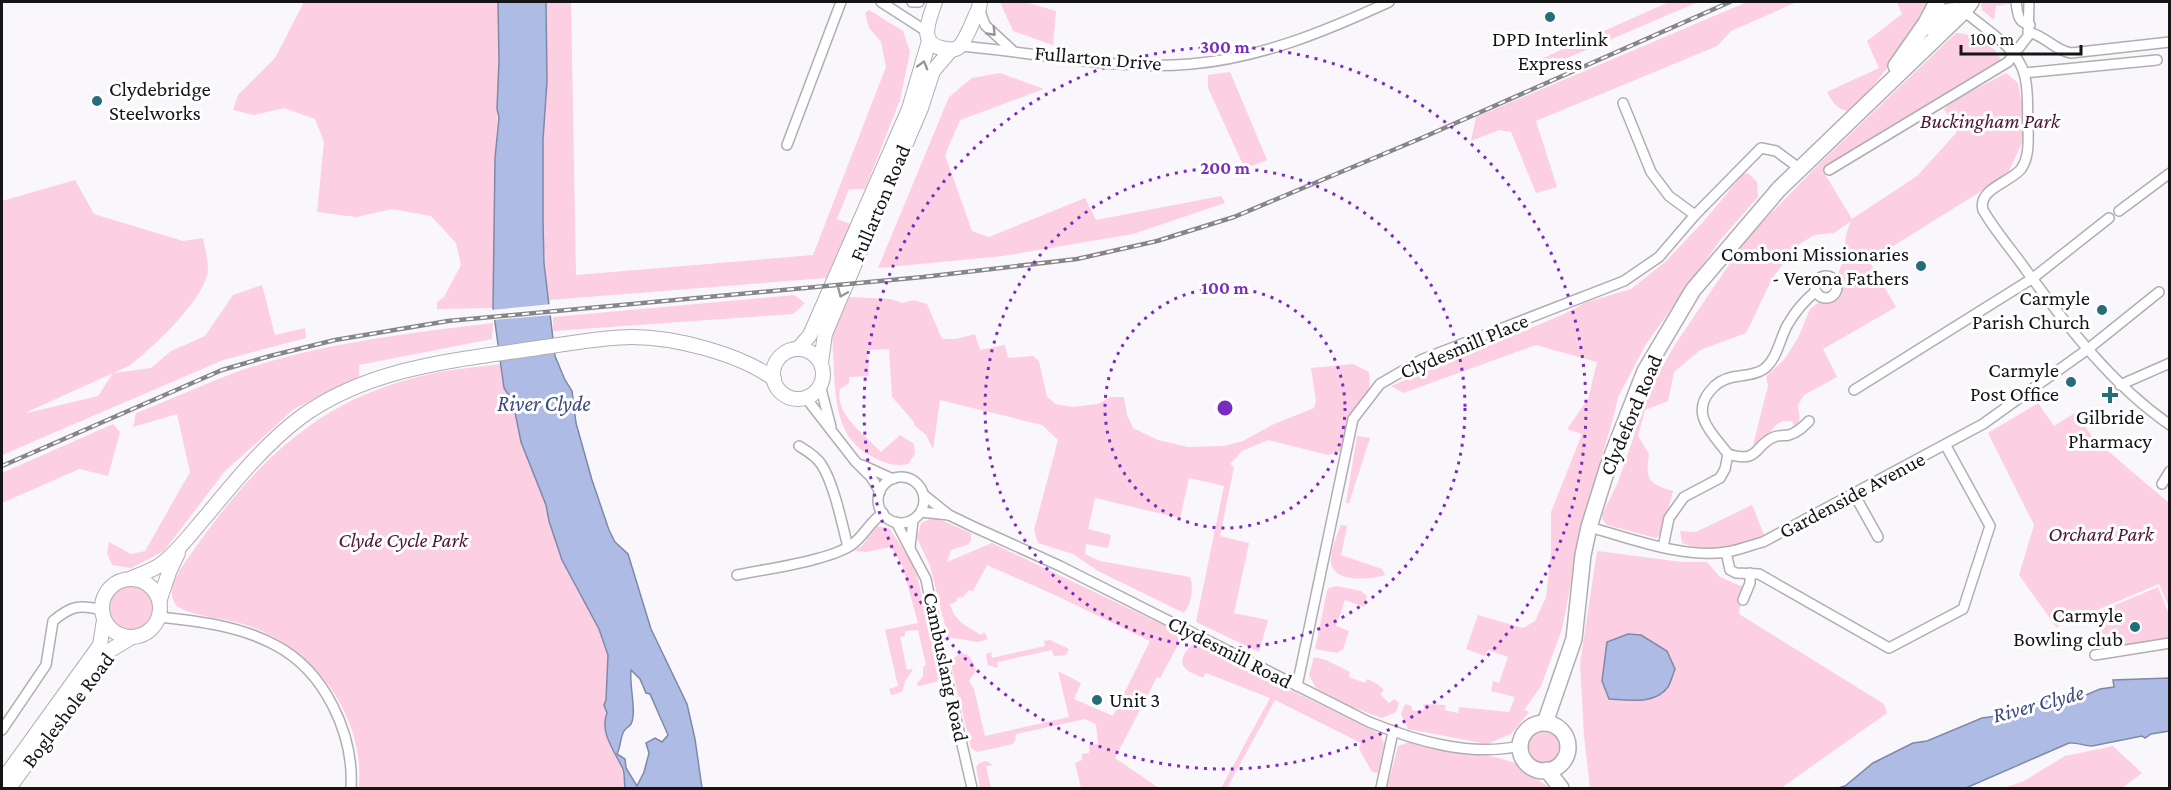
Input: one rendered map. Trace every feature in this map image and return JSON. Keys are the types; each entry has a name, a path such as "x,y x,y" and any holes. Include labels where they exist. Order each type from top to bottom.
{"main road":[{"name":"Clydeford Road","path":"1866,104 1904,56 1937,2"},
{"name":"Clydeford Road","path":"1545,723 1574,639 1583,555 1589,527 1608,466 1646,371 1694,290 1799,168 1964,5"},
{"path":"1904,56 1917,44 1932,21 1942,13 1964,5"},
{"path":"1545,723 1553,724 1565,735 1568,750 1561,764 1547,770 1539,770 1525,761 1520,746 1526,732 1538,724 1545,723"},
{"path":"1547,770 1561,789"}],"street":[{"path":"787,145 841,2"},
{"path":"881,2 927,36 938,48 956,48"},
{"path":"912,2 919,2"},
{"name":"Fullarton Road","path":"798,349 810,335 909,109 935,2"},
{"name":"Fullarton Drive","path":"956,48 1012,50 1115,64 1191,64 1246,56 1289,44 1389,2"},
{"path":"2016,2 2019,19 2057,49 2071,53 2169,42"},
{"path":"1829,170 1954,96 2015,55 2030,29 2029,2"},
{"path":"979,5 985,24 1012,50"},
{"name":"Fullarton Road","path":"821,362 825,334 921,108 933,71 956,48 979,5"},
{"path":"1964,5 2010,49 2024,73 2028,136 2026,160 2017,174 1985,195 1982,203 1985,213 2088,349 2120,385 2169,426"},
{"path":"2024,73 2157,60"},
{"path":"1623,103 1651,172 1669,196 1695,215"},
{"name":"Clydesmill Place","path":"1297,686 1353,419 1380,384 1423,359 1624,281 1659,257 1695,215 1761,148 1776,151 1799,168"},
{"path":"2119,211 2169,173"},
{"path":"1854,390 2032,278 2109,218"},
{"path":"1809,421 1788,435 1771,438 1749,457 1738,458 1728,454 1705,422 1701,411 1704,398 1716,383 1765,369 1778,349 1787,325 1815,292"},
{"name":"Gardenside Avenue","path":"1589,527 1663,547 1697,553 1726,552 1763,542 1946,446 1983,424 2088,349 2159,292"},
{"path":"103,615 103,600 114,584 163,564 259,453 302,417 351,387 399,371 450,361 632,337 697,346 736,358 759,368 774,379"},
{"path":"798,349 811,352 821,362 823,370 817,391 806,398 791,397 778,389 774,379 776,363 780,356 798,349"},
{"path":"736,358 780,356"},
{"path":"2120,385 2169,363"},
{"path":"820,385 832,432"},
{"path":"806,398 855,461 871,477 880,492"},
{"path":"799,446 814,456 829,479 848,547"},
{"path":"1726,552 1730,570 1736,573 1759,574 1889,648 1963,609 1990,526 1946,446"},
{"path":"1663,547 1669,519 1684,497 1720,478 1725,469 1728,454"},
{"path":"855,461 893,479 907,478 918,484 924,495 921,512 913,520 896,522 883,513 879,507 880,492 883,486 893,479"},
{"path":"2162,484 2169,473"},
{"path":"1854,494 1878,537"},
{"name":"Clydesmill Road","path":"924,495 949,515 1060,566 1329,704 1393,732 1443,745 1483,750 1504,750 1520,746"},
{"name":"Clydesmill Road","path":"921,512 949,515"},
{"path":"737,575 837,553 862,538 871,522 883,513"},
{"path":"910,548 913,520"},
{"name":"Cambuslang Road","path":"896,522 926,579 972,789"},
{"path":"2,730 46,665 53,621 68,609 84,606 103,615 116,633 132,637 149,632 159,617 160,599 169,572 185,541"},
{"path":"1743,600 1750,583 1750,573"},
{"path":"132,578 149,584 160,599"},
{"name":"Bogleshole Road","path":"2,782 100,645 103,615"},
{"path":"159,617 220,626 255,636 276,645 300,664 328,698 342,727 352,777 351,789"},
{"name":"Bogleshole Road","path":"9,789 109,651 132,637"},
{"path":"2095,655 2169,643"},
{"path":"1381,789 1393,732"}],"green space":[{"path":"304,2 498,2 500,59 494,176 493,308 437,309 437,302 444,297 461,265 456,243 431,216 392,209 356,217 317,212 324,142 315,119 284,108 254,115 233,110 238,95 275,58"},
{"path":"546,2 571,2 576,275 813,255 886,67 881,42 869,28 865,13 869,10 903,31 910,52 900,100 865,189 849,189 837,219 851,224 826,278 549,300 542,200"},
{"path":"1000,2 1025,2 1056,11 1053,45 1013,31"},
{"path":"1669,2 1698,2 1546,67 1541,59"},
{"path":"1747,2 1797,2 1731,31 1717,46 1536,121 1557,187 1536,193 1511,132 1499,130 1471,141 1476,117"},
{"path":"1897,2 1928,2 1912,32 1884,73 1852,112 1843,110 1834,104 1827,92 1879,68 1867,41 1902,14"},
{"path":"1981,2 2014,3 1996,6 1994,20 1982,10"},
{"name":"Buckingham Park","path":"1956,33 1984,42 1995,51 2002,63 1823,171 1852,219 1917,176 1957,132 1944,109 1955,100 2006,73 2018,83 2025,122 2022,143 2007,175 1869,261 1896,307 1823,349 1837,377 1804,395 1798,405 1797,424 1794,426 1792,421 1782,421 1753,445 1768,386 1766,376 1784,360 1798,338 1810,309 1819,302 1833,302 1842,295 1842,283 1837,275 1851,221 1834,233 1814,235 1795,247 1772,279 1746,333 1700,350 1674,372 1668,401 1645,410 1638,436 1649,454 1650,480 1673,491 1662,533 1656,538 1607,525 1602,519 1603,513 1618,482 1650,389 1674,346 1747,238 1820,163"},
{"path":"1230,72 1267,160 1245,169 1208,88 1208,75"},
{"path":"1000,73 1044,89 960,120 945,155 972,231 989,237 1085,198 1096,220 1221,196 1225,203 1133,234 1003,256 878,268 949,97 972,78"},
{"path":"1744,173 1749,174 1757,182 1758,197 1721,239 1646,344 1618,397 1584,514 1562,629 1541,686 1524,710 1529,712 1511,734 1487,744 1408,729 1401,714 1405,704 1411,706 1413,711 1425,710 1423,704 1446,705 1444,710 1458,713 1459,707 1509,712 1515,697 1491,691 1493,681 1499,683 1508,657 1488,650 1485,656 1466,649 1478,615 1523,628 1535,621 1546,597 1551,552 1551,512 1582,434 1567,429 1588,399 1597,362 1536,345 1403,393 1391,386 1564,314 1587,302 1631,289 1665,262 1703,222"},
{"path":"75,180 94,214 183,241 203,238 208,270 198,295 151,347 130,365 114,373 151,368 171,351 205,336 233,295 262,285 275,335 305,328 306,338 223,360 2,455 2,201","holes":["113,373 98,396 27,413"]},
{"path":"794,295 805,303 793,314 553,331 553,317"},
{"path":"850,297 891,299 902,303 914,300 927,304 942,339 956,339 975,334 980,350 1005,345 1008,358 1033,356 1039,361 1047,397 1056,404 1072,407 1098,404 1110,397 1124,397 1127,415 1133,428 1158,440 1188,447 1223,446 1243,441 1272,425 1314,408 1316,401 1311,368 1353,364 1369,372 1370,391 1351,419 1341,451 1328,455 1268,440 1242,451 1230,464 1234,467 1220,536 1249,543 1234,613 1268,620 1259,652 1196,622 1224,486 1189,478 1180,518 1095,498 1088,529 1111,535 1108,548 1086,544 1085,554 1100,561 1190,577 1191,596 1184,613 1098,571 1073,554 1038,543 1034,530 1058,440 1042,425 940,400 933,449 926,435 914,425 914,422 892,397 889,349 868,350 869,376 849,377 849,383 840,389 839,398 846,416 881,452 900,435 914,444 915,454 908,464 899,465 881,461 862,450 846,432 838,410 835,385 833,336 837,321"},
{"path":"493,323 492,339 359,365 359,377 294,409 225,471 164,551 131,568 112,565 107,553 109,542 131,554 145,551 190,472 177,414 133,427 136,413 242,370 304,353 398,335"},
{"name":"Clyde Cycle Park","path":"501,364 504,388 513,402 521,442 546,505 562,560 599,629 608,655 606,730 623,772 625,788 359,788 359,760 353,734 345,713 321,676 306,660 269,635 249,626 178,607 173,600 172,593 175,578 237,494 286,444 313,423 342,405 410,379 444,371"},
{"name":"Orchard Park","path":"2038,403 2054,426 2075,413 2095,440 2169,503 2169,608 2159,584 2056,627 2019,575 2034,525 1988,433"},
{"path":"113,424 120,432 108,476 79,469 2,503 2,473"},
{"path":"1357,436 1370,438 1349,503 1346,503"},
{"path":"1752,505 1765,537 1713,548 1682,543 1680,531 1696,532"},
{"path":"932,518 971,533 969,544 951,550 947,562 992,543 1178,632 1181,638 1179,643 1160,678 1157,677 1115,758 1159,788 1081,788 1075,763 1082,760 1082,754 1089,753 1089,745 1098,744 1096,724 1085,719 1016,734 1013,744 977,752 971,748 952,669 952,660 960,653 969,656 976,670 969,681 974,689 985,736 1069,717 1058,671 1081,683 1074,699 1113,716 1150,641 987,565 973,591 969,590 963,597 957,598 956,602 950,604 962,623 981,635 984,632 988,639 978,642 948,637 930,566 917,538 921,523"},
{"path":"1341,525 1347,526 1341,555 1382,569 1385,575 1360,579 1343,576 1336,572 1332,566 1331,557"},
{"path":"877,526 889,528 909,558 917,575 940,676 938,681 916,685 923,676 923,667 926,665 918,630 905,631 905,636 900,637 907,670 913,669 902,691 891,695 889,689 898,686 885,630 918,623 902,565 891,547 866,552 854,551 862,546"},
{"path":"1597,551 1682,562 1707,562 1720,577 1743,587 1739,614 1884,704 1887,713 1781,788 1590,788 1584,736 1580,664"},
{"path":"133,585 150,592 157,609 150,626 133,633 116,626 109,609 116,592"},
{"path":"1337,586 1361,591 1367,596 1364,607 1345,600 1336,626 1349,631 1343,649 1337,653 1315,649 1327,591"},
{"name":"Carmyle Bowling club","path":"2158,587 2169,614 2169,640 2110,650 2094,614"},
{"path":"1050,640 1069,649 1066,655 1054,656 1052,650 997,662 998,668 988,665 986,654 991,652 992,658 1045,646 1044,641"},
{"path":"1195,643 1380,734 1384,744 1378,773 1372,772 1359,749 1361,743 1275,700 1227,788 1221,788 1270,698 1206,673 1203,678 1191,673 1182,661 1189,647"},
{"path":"1314,657 1326,660 1350,672 1349,677 1365,683 1367,679 1376,683 1384,690 1380,694 1389,703 1394,699 1399,703 1396,712 1382,718 1349,706 1316,688 1309,675"},
{"path":"1544,731 1555,736 1560,747 1555,758 1544,763 1533,758 1528,747 1533,736"},
{"path":"1412,741 1515,763 1550,788 1387,788 1398,746"},
{"path":"2113,746 2142,773 2122,788 2004,788 2024,781 2065,756"},
{"path":"986,761 993,765 986,766 991,788 980,788 976,767 979,763"}],"water":[{"name":"River Clyde","path":"498,2 546,2 547,81 543,140 544,263 555,356 572,391 576,423 609,530 615,542 628,554 651,629 687,704 702,788 625,788 623,769 606,735 607,713 604,705 608,655 599,629 562,560 546,505 521,442 513,402 504,388 493,308 499,61","holes":["631,670 640,679 646,693 650,694 668,735 662,742 655,738 646,743 649,753 637,786 626,768 625,759 617,754 623,734 633,719"]},
{"path":"1628,634 1641,635 1667,651 1675,669 1668,687 1656,697 1641,700 1609,699 1602,681 1607,642"},
{"name":"River Clyde","path":"2169,678 2169,731 2151,734 2145,738 2142,736 2092,746 2069,743 1966,788 1838,788 1845,786 1873,763 1913,743 1927,741 1982,718 1997,716 2035,702 2065,695 2086,695 2100,689 2114,687 2113,680"}],"pier":[{"path":"552,304 553,315 493,320 491,310"}],"railway":[{"path":"2,466 222,370 335,340 448,321 923,277 1077,259 1157,241 1234,217 1424,137 1730,2"}],"place":[{"name":"DPD Interlink Express","path":"1550,17"},
{"name":"Clydebridge Steelworks","path":"97,101"},
{"name":"Comboni Missionaries - Verona Fathers","path":"1921,266"},
{"name":"Carmyle Parish Church","path":"2102,310"},
{"name":"Carmyle Post Office","path":"2071,382"},
{"name":"Gilbride Pharmacy","path":"2110,395"},
{"name":"Carmyle Bowling club","path":"2135,627"},
{"name":"Unit 3","path":"1097,700"}]}
